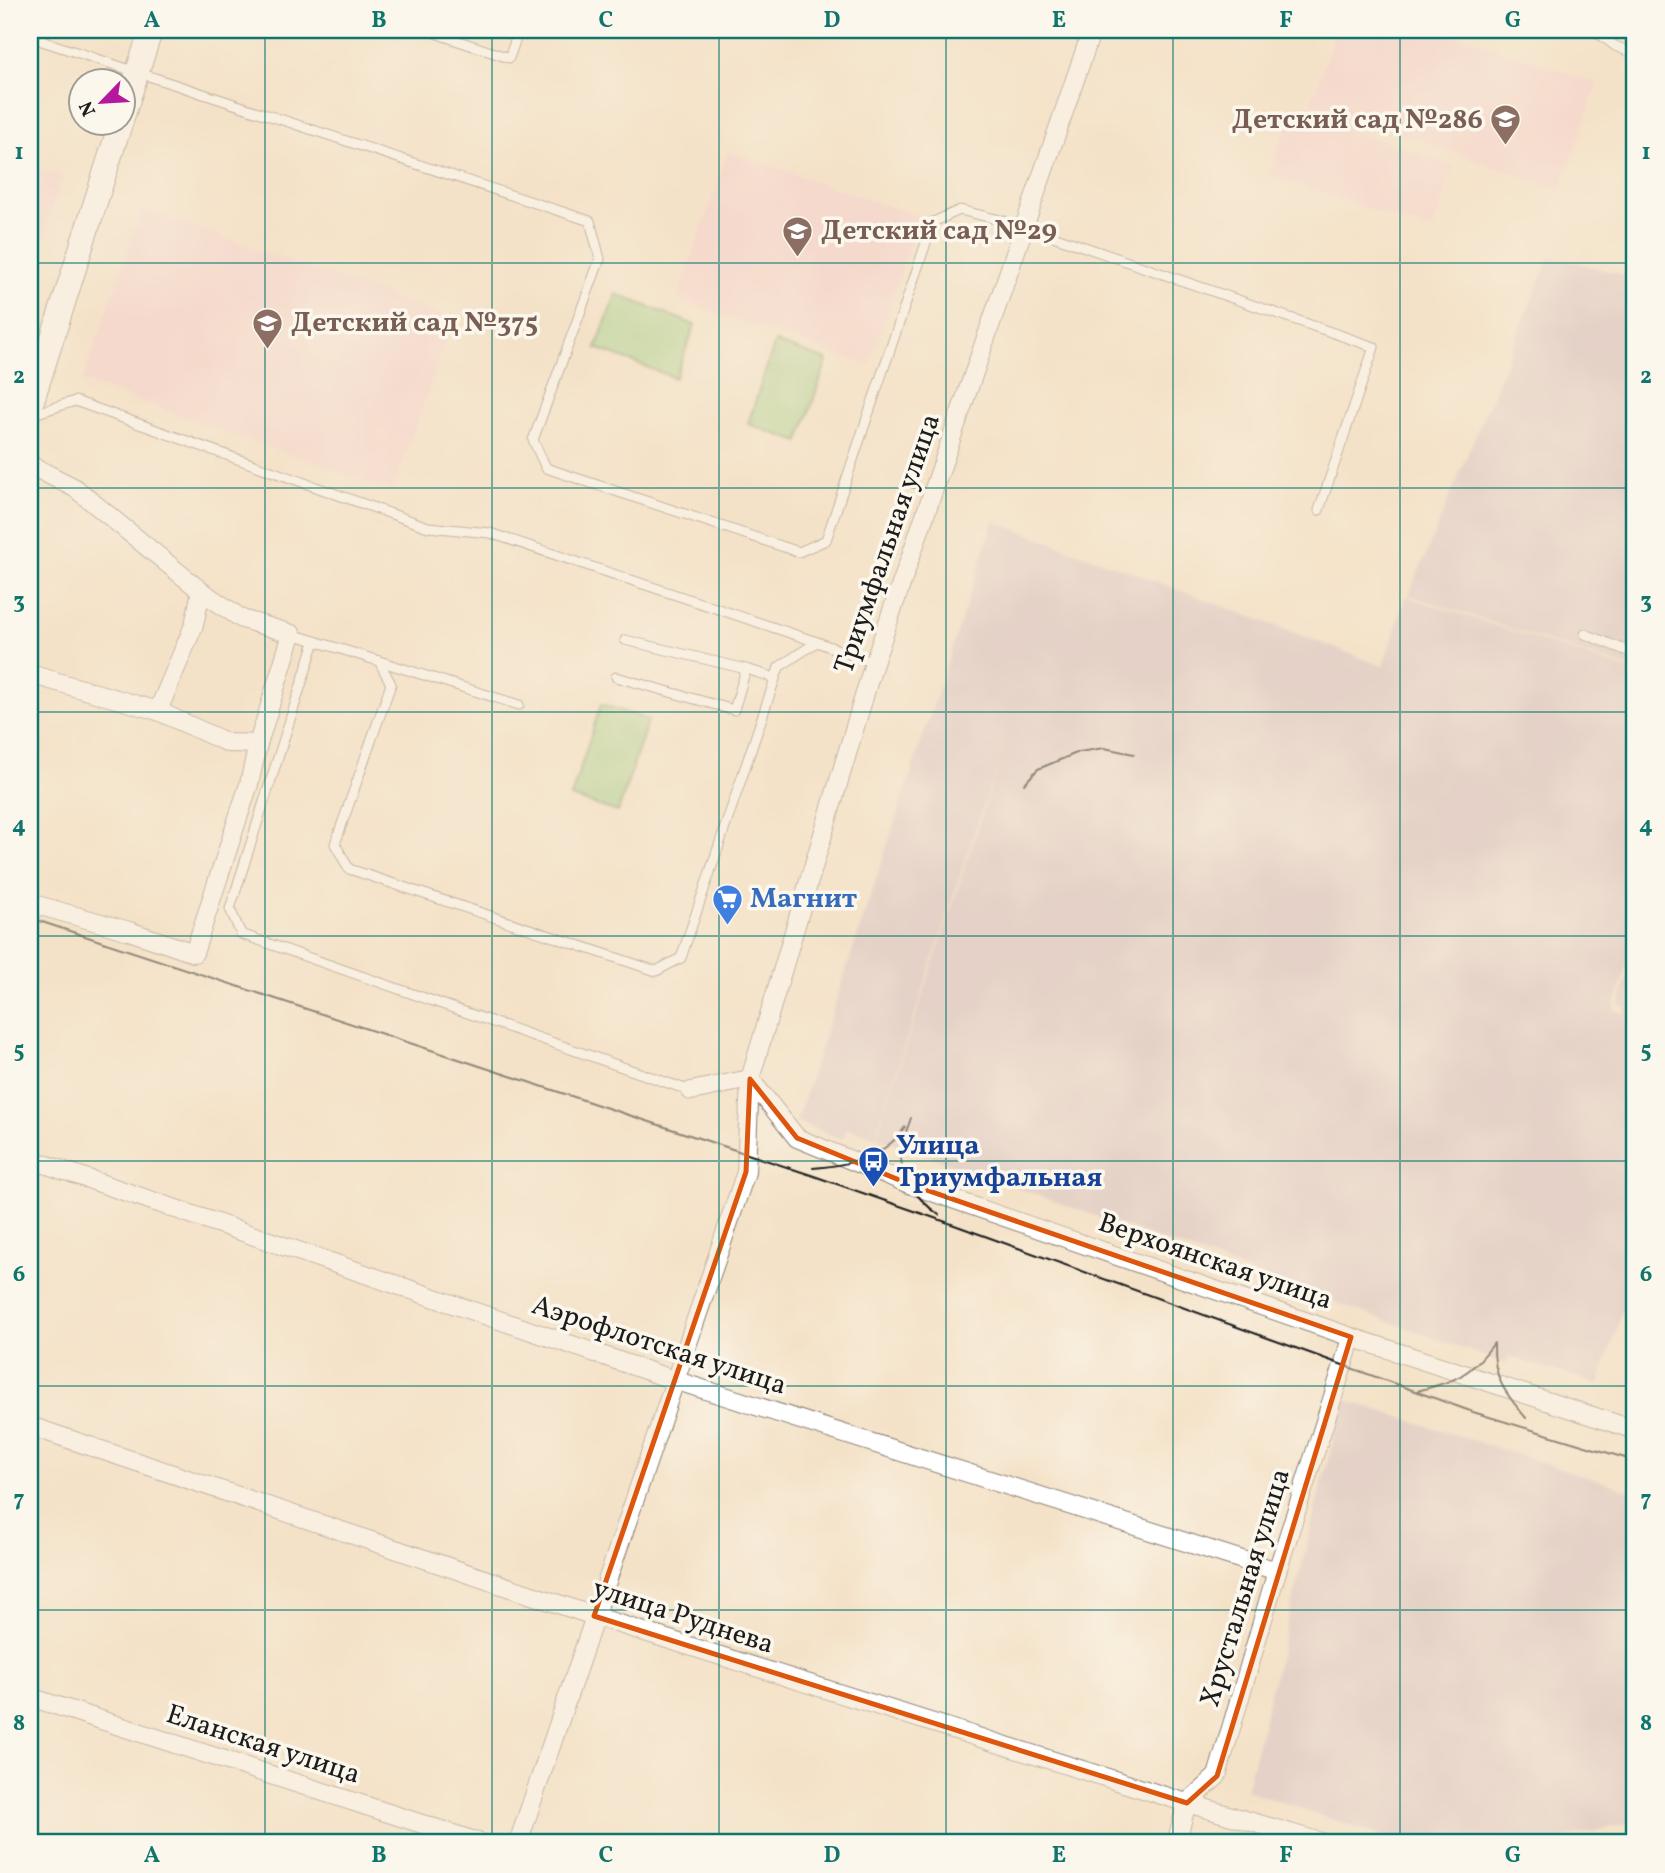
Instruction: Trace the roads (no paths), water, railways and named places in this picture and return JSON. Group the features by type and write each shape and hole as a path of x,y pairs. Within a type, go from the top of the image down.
{"street":[{"path":"136,77 151,30"},
{"name":"Триумфальная улица","path":"518,1843 746,1172 750,1079 874,663 1092,30"},
{"path":"30,408 117,136"},
{"path":"30,465 75,488 201,591 242,619 292,634 258,744 249,784 194,953 30,903"},
{"path":"158,711 194,625 201,591"},
{"path":"30,674 158,711 228,743 258,744"},
{"path":"691,1091 750,1079"},
{"name":"Верхоянская улица","path":"750,1079 797,1138 909,1184 1350,1337 1635,1430"},
{"name":"Аэрофлотская улица","path":"30,1159 674,1380 1276,1571"},
{"name":"Хрустальная улица","path":"1187,1803 1217,1776 1276,1571 1350,1337"},
{"name":"улица Руднева","path":"30,1426 594,1616 1187,1803 1324,1843"},
{"name":"Еланская улица","path":"30,1697 481,1843"},
{"path":"1176,1843 1187,1803"}],"lane":[{"path":"426,30 509,58 519,30"},
{"path":"1594,30 1615,46 1635,54"},
{"path":"30,37 590,222 600,260 533,440 546,468 799,552 826,540 933,222 960,210 1024,226 1374,347 1320,510"},
{"path":"30,415 75,401 428,527 491,533 874,663"},
{"path":"292,634 519,705"},
{"path":"1585,634 1635,654"},
{"path":"625,640 775,678"},
{"path":"315,641 230,909 241,934 691,1091"},
{"path":"379,660 391,684 335,844 349,869 656,971 681,958 779,667 817,642"},
{"path":"616,677 734,710 746,669"}],"tram line":[{"path":"1024,784 1038,769 1079,752 1104,748 1134,754"},
{"path":"30,918 811,1175 1473,1412 1635,1461"},
{"path":"911,1118 902,1145 902,1166 916,1193 939,1215"},
{"path":"813,1168 852,1162 876,1153 896,1138 905,1127"},
{"path":"1417,1391 1461,1376 1477,1363 1494,1343"},
{"path":"1494,1344 1498,1376 1512,1401 1526,1418"}],"place":[{"name":"Детский сад №286","path":"1506,147"},
{"name":"Детский сад №29","path":"798,258"},
{"name":"Детский сад №375","path":"268,350"},
{"name":"Магнит","path":"727,926"},
{"name":"Улица Триумфальная","path":"873,1189"}]}
